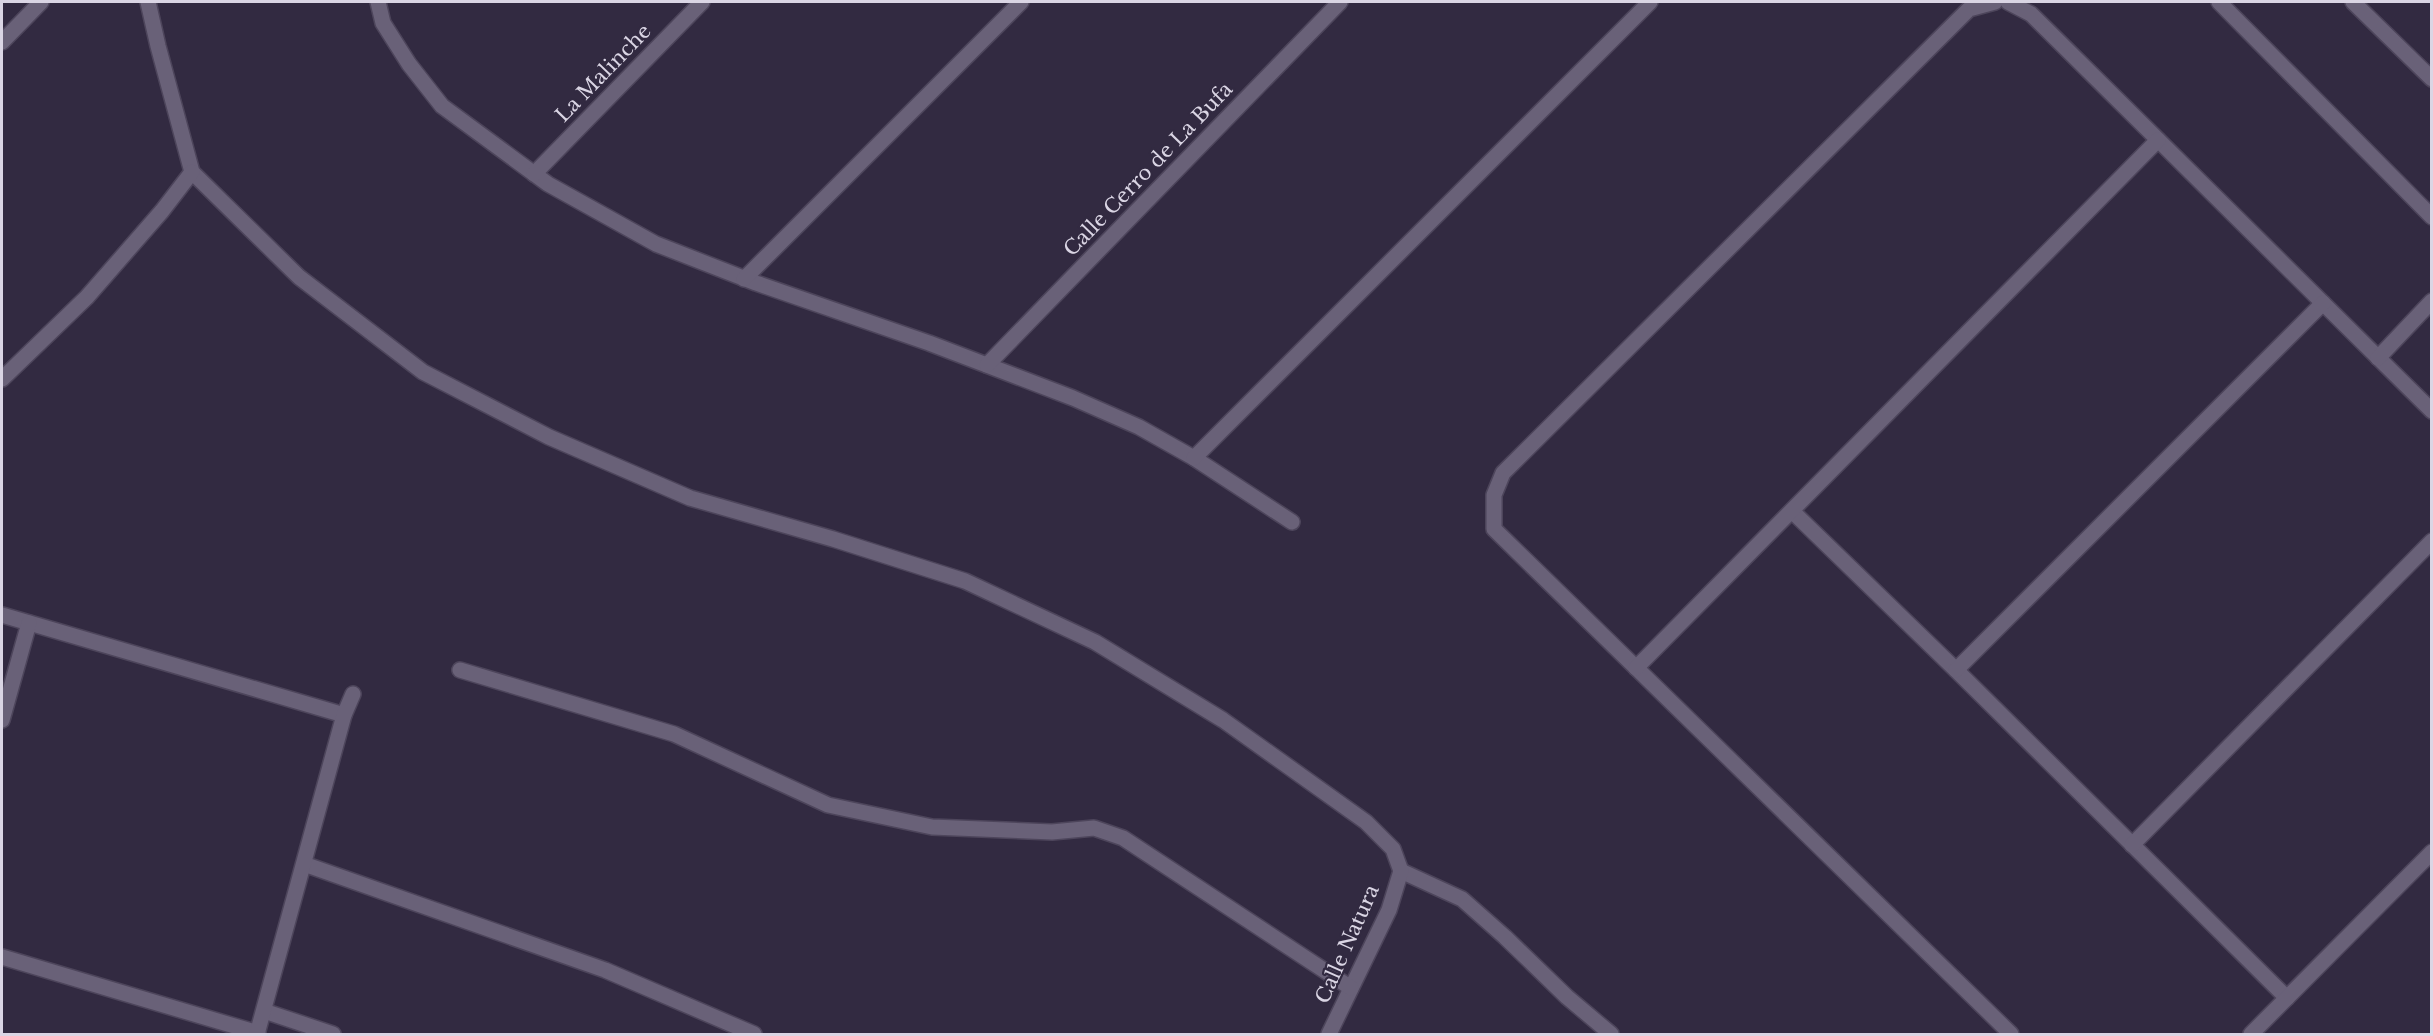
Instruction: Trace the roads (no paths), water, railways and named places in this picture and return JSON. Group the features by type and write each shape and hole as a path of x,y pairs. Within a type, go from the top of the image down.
{"street":[{"path":"2,42 41,2"},
{"path":"148,2 192,172 299,277 423,372 549,437 690,498 833,538 965,581 1095,642 1223,720 1366,822 1393,849 1401,871 1462,899 1611,1035"},
{"path":"378,2 383,23 409,64 442,106 548,184 656,244 744,279 987,365 1073,398 1139,427 1194,458 1292,522"},
{"name":"La Malinche","path":"534,174 702,2"},
{"path":"744,279 1021,2"},
{"name":"Calle Cerro de La Bufa","path":"987,365 1340,2"},
{"path":"1194,458 1650,2"},
{"path":"1995,2 1969,9 1503,473 1494,495 1494,529 2011,1035"},
{"path":"2008,2 2031,14 2378,358 2429,403"},
{"path":"2219,2 2432,217"},
{"path":"2353,2 2432,79"},
{"path":"1636,668 2158,140"},
{"path":"2,379 87,297 162,211 192,172"},
{"path":"2378,358 2432,302"},
{"path":"1956,670 2323,303"},
{"path":"1792,511 2287,998"},
{"path":"2132,845 2432,541"},
{"path":"2,615 344,715"},
{"path":"2,720 29,623"},
{"path":"460,670 674,734 828,805 932,827 1052,831 1094,828 1123,838 1351,988"},
{"path":"2,957 258,1034 344,715 352,694"},
{"path":"2251,1035 2432,852"},
{"path":"304,864 605,970 754,1035"},
{"name":"Calle Natura","path":"1329,1035 1389,910 1401,871"},
{"path":"264,1011 333,1035"}]}
